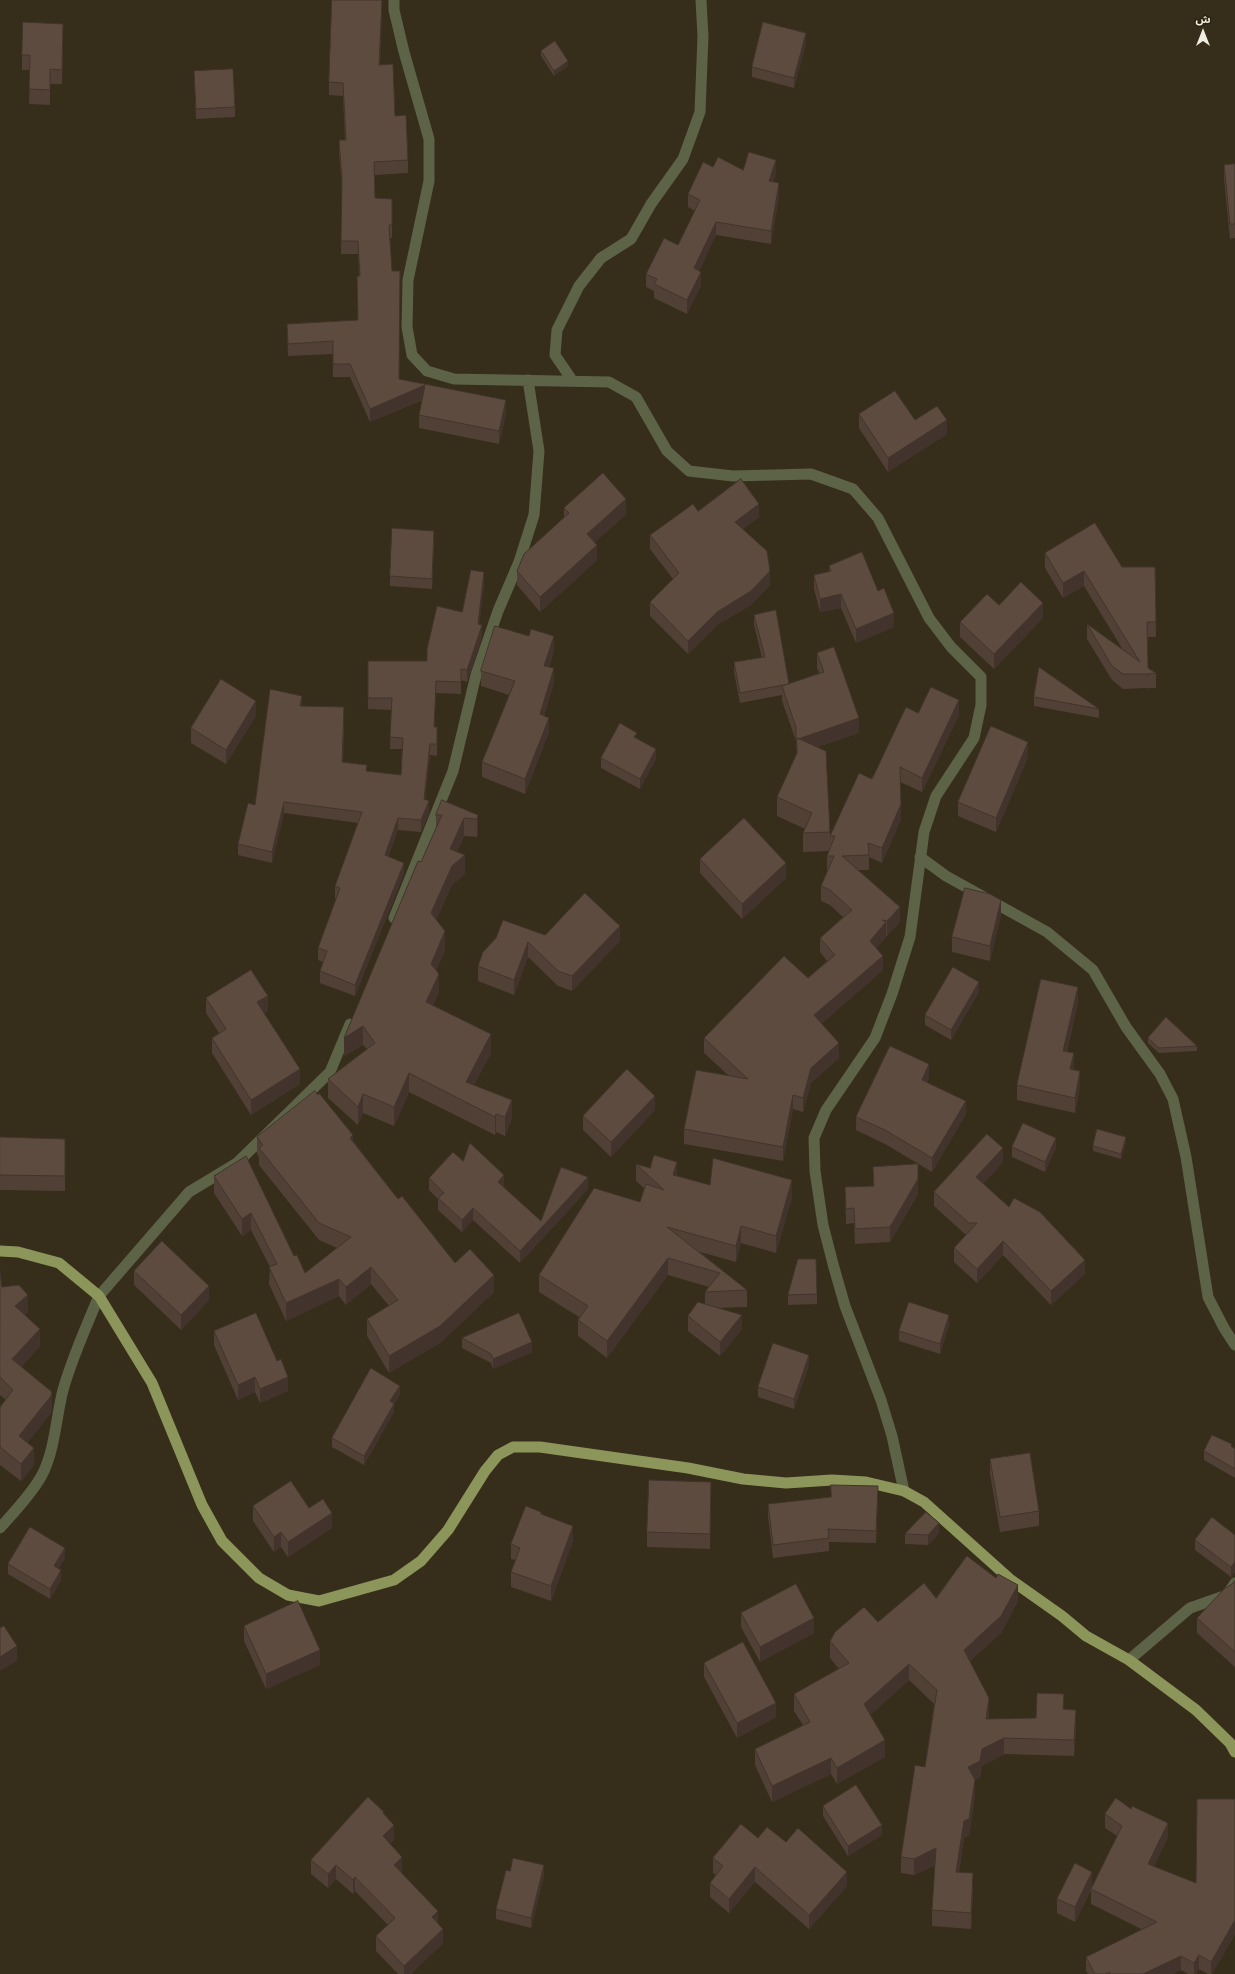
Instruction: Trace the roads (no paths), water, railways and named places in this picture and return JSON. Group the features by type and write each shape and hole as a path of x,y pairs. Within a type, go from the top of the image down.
{"main road":[{"path":"0,1252 18,1252 59,1263 99,1296 152,1383 202,1505 222,1541 259,1578 288,1595 319,1600 394,1580 421,1561 448,1530 485,1471 498,1455 513,1447 540,1447 688,1468 743,1479 786,1483 832,1480 866,1482 904,1491 924,1502 1011,1580 1062,1616 1086,1636 1129,1660 1196,1710 1230,1743 1235,1752"}],"street":[{"path":"394,0 394,10 404,52 429,138 429,181 408,280 407,327 412,355 428,371 454,379 572,380 609,382 636,397 667,451 689,471 733,476 811,474 853,489 878,518 929,618 951,647 981,677 981,705 974,738 936,796 924,832 910,937 892,994 875,1038 826,1110 814,1138 815,1171 823,1225 845,1306 864,1359 882,1400 892,1436 904,1491"},
{"path":"572,380 555,355 557,330 579,286 601,258 631,239 651,204 683,159 700,112 703,36 701,0"},
{"path":"391,925 453,771 476,675 498,611 519,562 534,515 539,451 528,380"},
{"path":"920,857 946,876 1047,932 1093,970 1126,1027 1160,1074 1173,1099 1186,1157 1208,1297 1235,1346"},
{"path":"0,1528 25,1500 42,1475 51,1448 65,1384 76,1352 99,1296 189,1192 237,1163 330,1072 355,1013"},
{"path":"1129,1660 1190,1608 1227,1595 1235,1583"}]}
